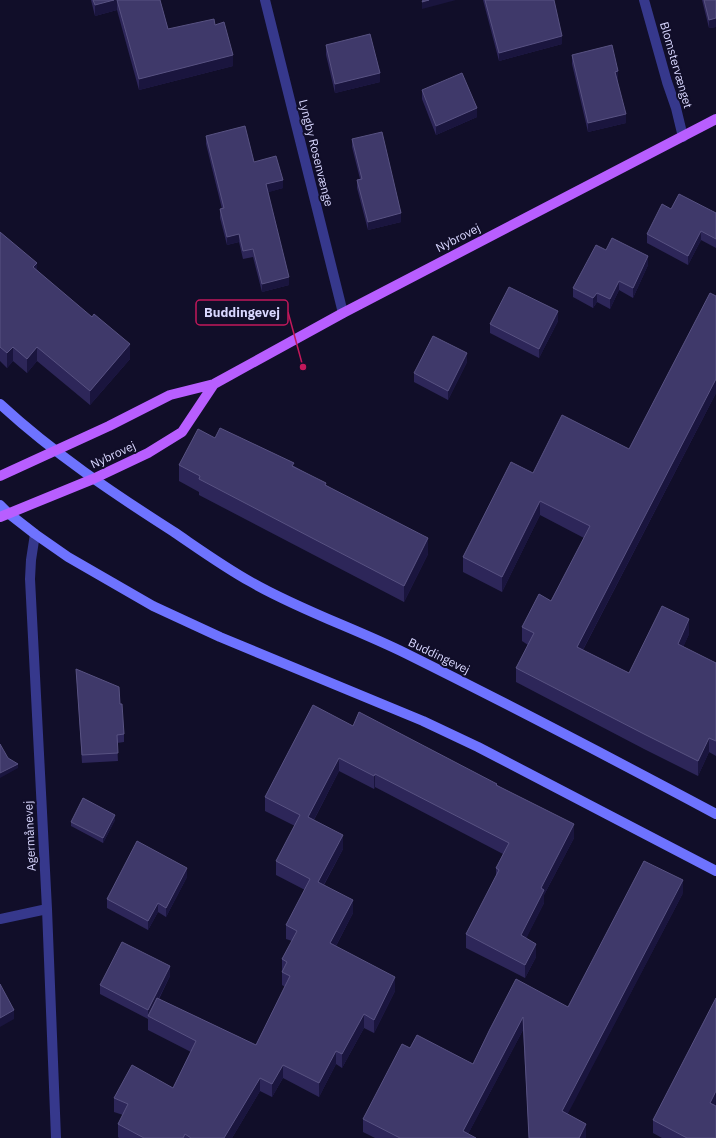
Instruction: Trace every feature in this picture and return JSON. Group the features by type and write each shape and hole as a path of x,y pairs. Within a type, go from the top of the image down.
{"main road":[{"name":"Nybrovej","path":"0,476 109,426 170,395 214,384 343,313 716,119"},
{"name":"Nybrovej","path":"4,515 93,479 148,453 182,432 214,384"}],"street":[{"name":"Lyngby Rosenvænge","path":"265,0 343,313"},
{"name":"Blomstervænget","path":"644,0 667,82 676,108 683,137"},
{"name":"Buddingevej","path":"0,404 56,451 93,479 249,582 301,608 389,645 492,696 716,814"},
{"path":"0,505 4,515 68,557 153,606 227,640 423,721 485,751 716,871"},
{"name":"Agermånevej","path":"35,534 30,579 47,909 56,1138"},
{"path":"0,919 47,909"}],"building":[{"path":"93,0 114,0 95,5"},
{"path":"117,0 160,0 168,29 214,19 215,25 224,22 233,55 139,79"},
{"path":"485,0 554,0 562,36 499,53"},
{"path":"704,0 716,0 716,18 709,20"},
{"path":"370,34 380,73 335,84 326,45"},
{"path":"612,45 618,71 615,72 626,114 588,123 572,55"},
{"path":"462,73 477,108 436,126 422,90"},
{"path":"245,126 254,162 276,156 283,180 266,184 289,277 262,284 253,249 243,251 239,234 227,237 220,209 224,208 206,136"},
{"path":"382,132 401,213 368,222 357,180 362,179 352,139"},
{"path":"679,194 716,213 716,239 701,231 688,256 647,234 662,204 671,209"},
{"path":"0,232 37,263 33,267 92,317 94,314 130,344 90,391 37,347 27,359 13,347 7,353 0,347"},
{"path":"612,238 648,256 633,288 619,281 610,299 597,293 593,298 573,288 596,245 606,250"},
{"path":"509,287 558,311 539,349 490,324"},
{"path":"710,293 716,296 716,379 577,647 629,673 662,606 689,619 678,644 716,663 716,741 709,738 698,761 516,668 534,633 522,627 539,594 551,601 590,526 540,501 502,577 463,557 511,462 533,473 562,415 629,449"},
{"path":"433,336 467,353 448,391 414,373"},
{"path":"220,428 294,463 292,466 326,483 325,485 428,538 404,586 199,479 200,476 179,465 198,429 215,438"},
{"path":"76,669 119,687 124,734 117,735 118,753 82,755"},
{"path":"313,705 353,726 359,712 497,784 496,785 574,824 541,888 544,890 521,935 536,944 525,965 466,934 499,870 496,868 509,843 375,774 374,776 339,758 308,817 343,835 318,882 353,900 330,943 395,977 374,1020 364,1014 342,1054 336,1051 319,1083 283,1065 272,1084 260,1078 224,1138 191,1138 185,1134 183,1138 144,1138 118,1124 128,1104 114,1098 132,1065 173,1088 196,1041 148,1016 157,998 256,1045 290,976 282,972 287,962 282,959 297,931 286,925 310,879 276,861 300,815 265,797"},
{"path":"0,744 8,758 18,764 0,773"},
{"path":"83,798 115,815 103,838 71,822"},
{"path":"137,841 187,868 166,908 158,903 148,921 107,899"},
{"path":"644,861 683,880 562,1111 586,1124 579,1138 529,1138 523,1017 463,1131 476,1138 400,1138 363,1119 402,1044 410,1048 417,1035 473,1064 516,979 568,1007"},
{"path":"122,942 170,966 148,1010 100,985"},
{"path":"0,984 14,1010 0,1018"},
{"path":"716,998 716,1091 710,1103 716,1106 716,1138 687,1138 653,1120"}],"place":[{"name":"Buddingevej","path":"303,367"}]}
